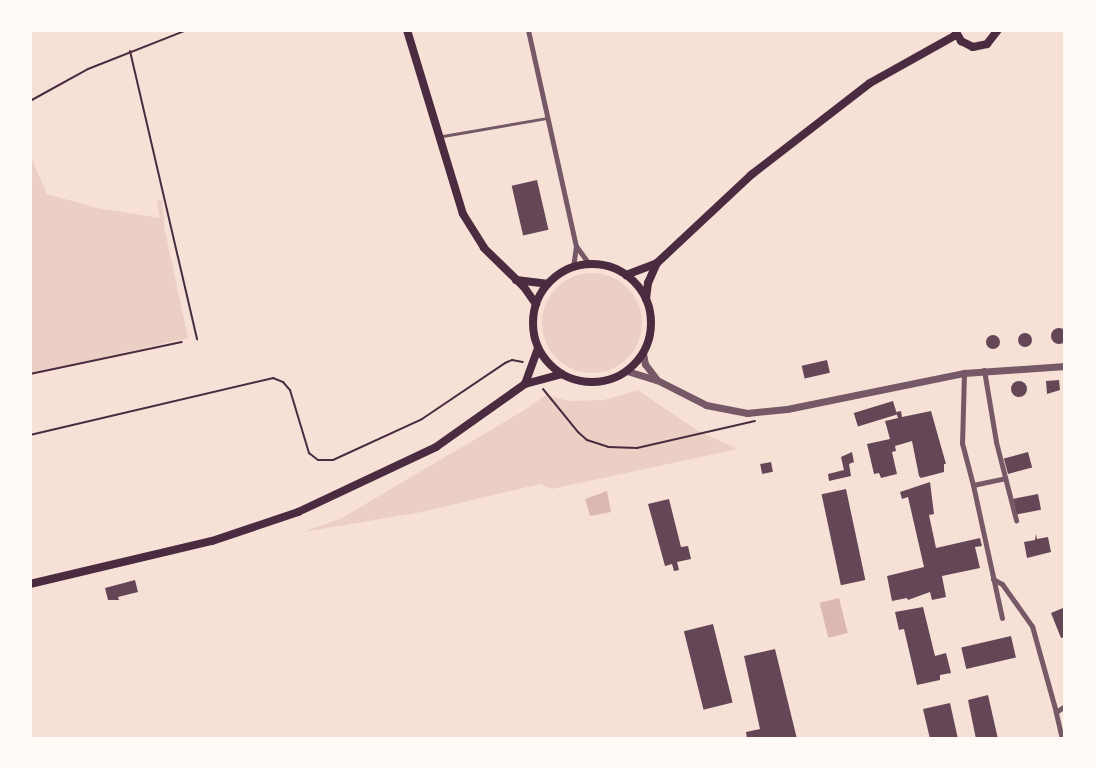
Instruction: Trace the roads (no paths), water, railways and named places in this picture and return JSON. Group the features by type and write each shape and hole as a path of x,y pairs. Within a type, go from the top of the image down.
{"main road":[{"path":"407,30 457,198 468,224 491,256 536,304"},
{"path":"626,275 657,263 751,175 870,83 955,32 966,45 981,47 993,40 998,30"},
{"path":"646,299 626,275 615,268 589,264 573,267 547,284 536,304 533,327 538,349 548,363 562,374 588,382 602,382 627,371 643,353 651,326 646,299 648,283 657,263"},
{"path":"516,280 547,284"},
{"path":"525,384 538,349"},
{"path":"30,584 212,541 298,512 436,447 525,384 562,374"}],"street":[{"path":"528,30 576,246 573,267"},
{"path":"576,246 589,264"},
{"path":"643,353 646,364 657,380"},
{"path":"627,371 657,380 706,405 728,412 759,413 964,373 1065,366"},
{"path":"984,370 1016,520"},
{"path":"964,373 962,443 1002,618"},
{"path":"973,485 1005,478"},
{"path":"993,579 1002,584 1032,626 1062,739"},
{"path":"1055,712 1065,706"}],"lane":[{"path":"439,136 548,118"}]}
